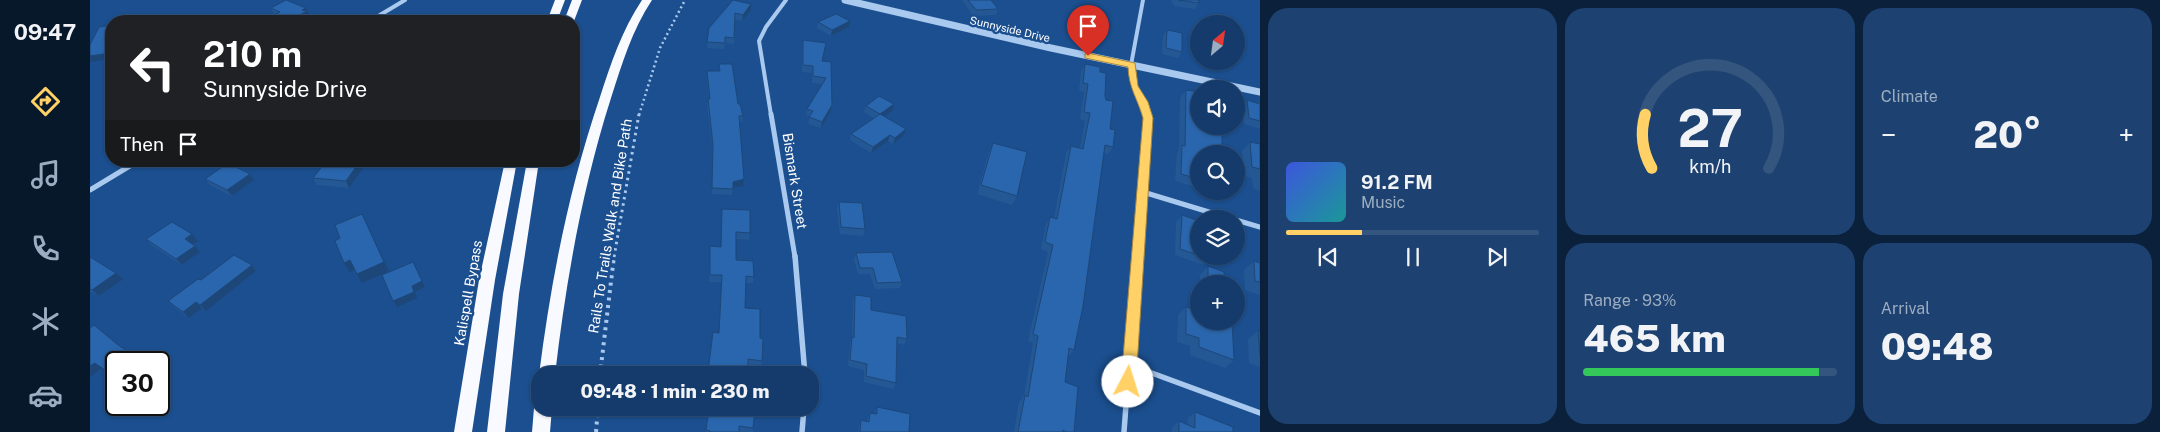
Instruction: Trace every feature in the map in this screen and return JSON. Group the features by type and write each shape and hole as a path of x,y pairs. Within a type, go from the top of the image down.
{"highway":[{"path":"554,15 560,0"},
{"path":"571,15 577,0"},
{"path":"548,366 565,252 582,171 622,50 638,14 647,0"},
{"name":"Kalispell Bypass","path":"463,432 487,280 509,167"},
{"path":"496,432 511,294 532,167"},
{"path":"541,432 542,416"}],"street":[{"path":"380,15 405,0"},
{"name":"Bismark Street","path":"786,0 766,27 759,41 797,271 804,366"},
{"name":"Sunnyside Drive","path":"844,0 1051,48 1260,92"},
{"path":"1124,432 1148,118 1143,102 1134,86 1132,65 1143,0"},
{"path":"90,190 128,167"},
{"path":"1142,192 1202,210"},
{"path":"1245,223 1260,227"},
{"path":"1130,365 1260,413"},
{"path":"802,432 803,416"}],"path":[{"name":"Rails To Trails Walk and Bike Path","path":"601,366 604,316 632,145 658,54 670,20 685,0"},
{"path":"596,432 597,416"}],"building":[{"path":"286,0 306,8 302,10 307,11 299,15 274,15 280,12 271,8"},
{"path":"733,0 751,4 743,15 735,13 734,38 725,37 725,43 707,42 709,28"},
{"path":"968,0 991,0 998,9 976,10"},
{"path":"1178,0 1198,0 1199,3"},
{"path":"836,14 850,21 832,30 818,22"},
{"path":"105,26 105,54 90,56 90,45 99,27"},
{"path":"1167,30 1182,33 1182,52 1166,48"},
{"path":"803,40 826,43 822,61 831,62 832,105 822,122 809,117 813,111 807,109 826,78 813,76 813,66 803,65"},
{"path":"719,64 732,64 738,104 740,104 743,116 739,116 744,179 733,182 733,189 712,188 713,145 707,71 720,71"},
{"path":"1085,64 1100,67 1100,72 1106,73 1106,100 1113,101 1110,129 1115,130 1113,147 1105,145 1083,306 1074,350 1069,348 1065,382 1078,387 1074,432 1063,430 1063,432 1018,432 1025,395 1028,397 1038,336 1033,334 1053,245 1045,242 1050,217 1057,219 1071,146 1083,149 1090,113 1084,112 1088,84 1083,83"},
{"path":"1186,90 1190,91 1190,135 1222,135 1222,145 1190,145 1190,176 1181,174 1182,145 1185,146"},
{"path":"879,96 894,104 880,114 866,106"},
{"path":"1247,100 1260,104 1260,121 1249,118"},
{"path":"880,114 906,129 895,138 890,135 873,147 851,134"},
{"path":"1250,142 1260,144 1260,169 1252,167"},
{"path":"993,143 1027,152 1017,196 981,185"},
{"path":"222,167 236,167 250,174 227,190 205,179"},
{"path":"322,167 356,167 346,181 313,178"},
{"path":"839,202 862,203 865,229 841,227"},
{"path":"722,209 750,210 750,233 736,232 736,260 753,261 754,277 746,276 745,308 760,309 760,338 763,339 762,361 748,359 748,366 709,366 713,332 719,333 722,275 710,275 710,246 721,247"},
{"path":"362,214 384,262 357,274 350,260 344,263 335,241 340,238 335,225"},
{"path":"1182,215 1190,218 1190,252 1180,249"},
{"path":"172,222 192,234 185,239 195,246 176,259 146,239"},
{"path":"892,252 902,282 877,283 873,268 860,268 856,253"},
{"path":"234,255 252,265 200,305 196,302 183,312 168,301 198,279 201,280"},
{"path":"90,257 116,273 92,290 90,289"},
{"path":"1254,261 1260,263 1260,282 1255,281"},
{"path":"413,262 422,281 412,286 414,292 393,301 382,275"},
{"path":"1208,266 1224,272 1224,275 1208,275"},
{"path":"855,295 871,297 871,310 906,316 907,339 897,337 896,383 866,376 867,364 850,360 852,337 854,338"},
{"path":"1186,307 1190,308 1190,330 1232,330 1234,360 1199,347 1199,338 1186,334"},
{"path":"94,325 127,351 105,351 105,370 95,363 90,366 90,328"},
{"path":"1258,331 1260,331 1260,355"},
{"path":"877,407 910,414 909,432 860,432 861,420 869,422 870,413 877,414"},
{"path":"1195,412 1233,427 1233,432 1179,432 1179,421 1195,428"},
{"path":"708,416 754,416 753,428 739,426 739,432 710,432 706,430"}],"route":[{"path":"1088,56 1132,65 1134,86 1143,102 1148,118 1128,382"}]}
